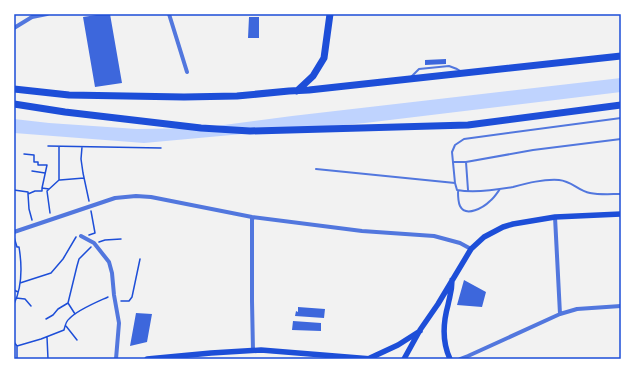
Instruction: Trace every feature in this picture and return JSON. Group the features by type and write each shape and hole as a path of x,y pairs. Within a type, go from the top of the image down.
{"highway":[{"path":"297,91 313,76 324,58 330,14"},
{"path":"14,89 69,95 184,97 238,96 621,56"},
{"path":"14,104 64,112 201,128 250,131 468,125 621,106"}],"main road":[{"path":"404,359 420,330 471,249 484,237 502,227 513,224 555,217 621,214"},
{"path":"450,359 445,345 444,329 452,291 452,280"},
{"path":"147,359 253,351 305,353 371,359 398,345 420,330"}],"street":[{"path":"14,28 32,17 47,14"},
{"path":"168,14 187,72"},
{"path":"14,232 115,198 136,196 151,197 252,217 362,231 434,236 460,243 471,249"},
{"path":"252,217 253,351"},
{"path":"555,217 560,314"},
{"path":"81,236 94,243 109,262 119,323 116,359"},
{"path":"460,359 560,314 577,309 621,306"}],"lane":[{"path":"500,189 490,201 481,208 470,212 463,210 460,207 458,190 455,183 452,152 455,145 464,139 621,118"},
{"path":"453,162 466,162 534,150 621,139"},
{"path":"466,162 468,190"},
{"path":"316,169 455,183"},
{"path":"458,190 480,191 500,189 530,182 559,180 568,182 589,193 621,194"}],"path":[{"path":"48,146 82,148 161,148"},
{"path":"59,147 59,180"},
{"path":"20,283 51,273 63,259 76,238 95,234 81,159 82,148"},
{"path":"24,154 34,155 34,162 47,165 42,191 35,191 28,194"},
{"path":"32,171 45,173"},
{"path":"51,219 47,191 59,180 84,178"},
{"path":"42,188 50,189"},
{"path":"14,190 28,192 28,194"},
{"path":"28,194 29,209 33,225"},
{"path":"14,235 17,247 19,247 21,258 20,283 14,304"},
{"path":"46,319 53,316 58,309 68,303 79,259 94,243 105,240 121,239"},
{"path":"116,301 129,301 132,297 140,259"},
{"path":"14,290 18,292"},
{"path":"17,346 64,330 68,319 75,314 94,303 114,295"},
{"path":"16,298 25,299 31,306"},
{"path":"68,303 75,314"},
{"path":"66,325 77,340"},
{"path":"47,336 48,359"},
{"path":"14,342 17,346 17,359"}],"water":[{"path":"621,78 621,92 365,123 144,143 14,133 14,119 137,129 201,128"}],"building":[{"path":"110,14 122,83 95,87 83,17"},
{"path":"249,17 259,17 259,38 248,38"},
{"path":"446,59 446,64 425,65 425,60"},
{"path":"464,280 486,292 482,307 457,305"},
{"path":"298,307 325,309 324,318 295,316 296,311 298,312"},
{"path":"136,313 152,314 147,342 130,346"},
{"path":"293,321 321,323 321,331 292,330"}]}
